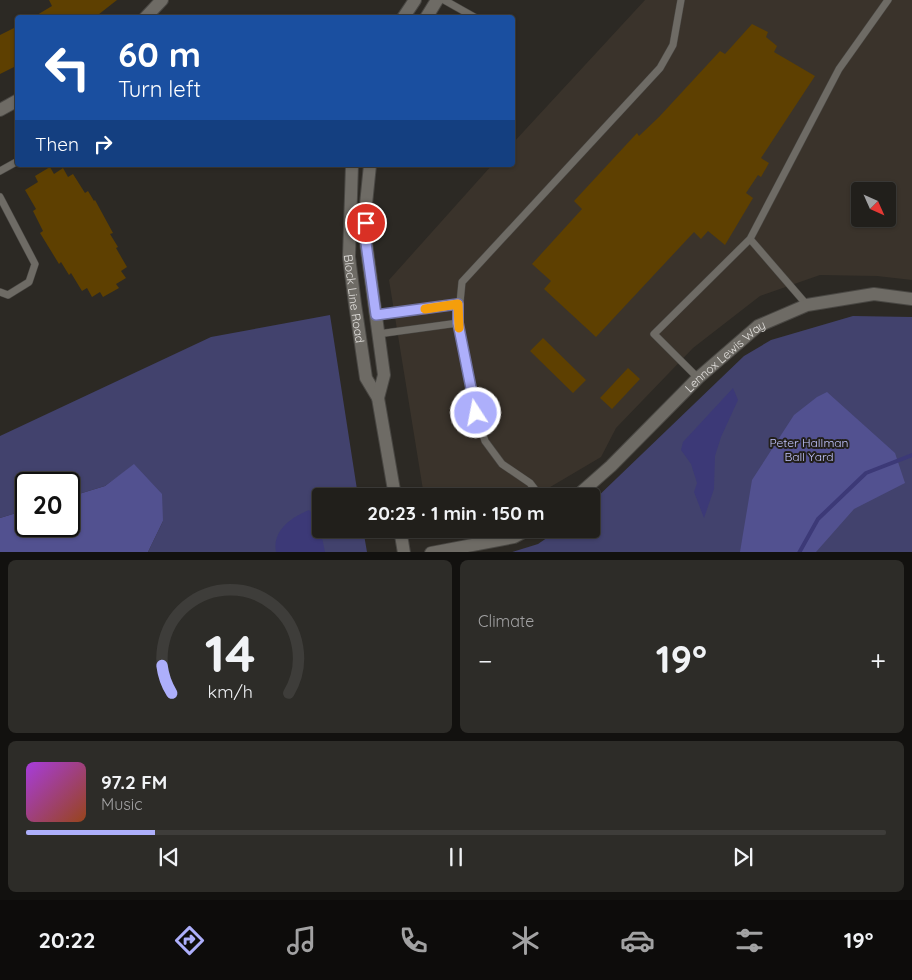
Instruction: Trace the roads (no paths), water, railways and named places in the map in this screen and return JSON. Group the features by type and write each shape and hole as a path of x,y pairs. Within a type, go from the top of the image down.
{"street":[{"path":"148,15 162,0"},
{"path":"405,15 415,0"},
{"path":"428,15 437,0"},
{"path":"0,110 15,102"},
{"name":"Block Line Road","path":"352,167 349,257 355,304 366,378 378,398 394,488"},
{"name":"Block Line Road","path":"370,167 366,204 366,243 384,375 378,398"},
{"name":"Lennox Lewis Way","path":"586,488 611,466 698,378 758,326 807,305 874,294 912,299"},
{"path":"402,538 404,552"},
{"path":"430,552 508,538"}],"lane":[{"path":"444,0 471,15"},
{"path":"534,488 530,483 502,464 485,442 476,413 458,323 458,304 462,282 660,68 673,45 681,0"},
{"path":"698,378 654,334 750,239 839,69 888,0"},
{"path":"0,171 15,163"},
{"path":"0,197 36,264 29,282 8,295 0,292"},
{"path":"750,239 807,305"},
{"path":"376,315 458,304"},
{"path":"378,334 458,323"}],"waterway":[{"path":"800,552 818,519 866,473 912,455"}],"park label":[{"name":"Peter Hallman Ball Yard","path":"809,449"}]}
